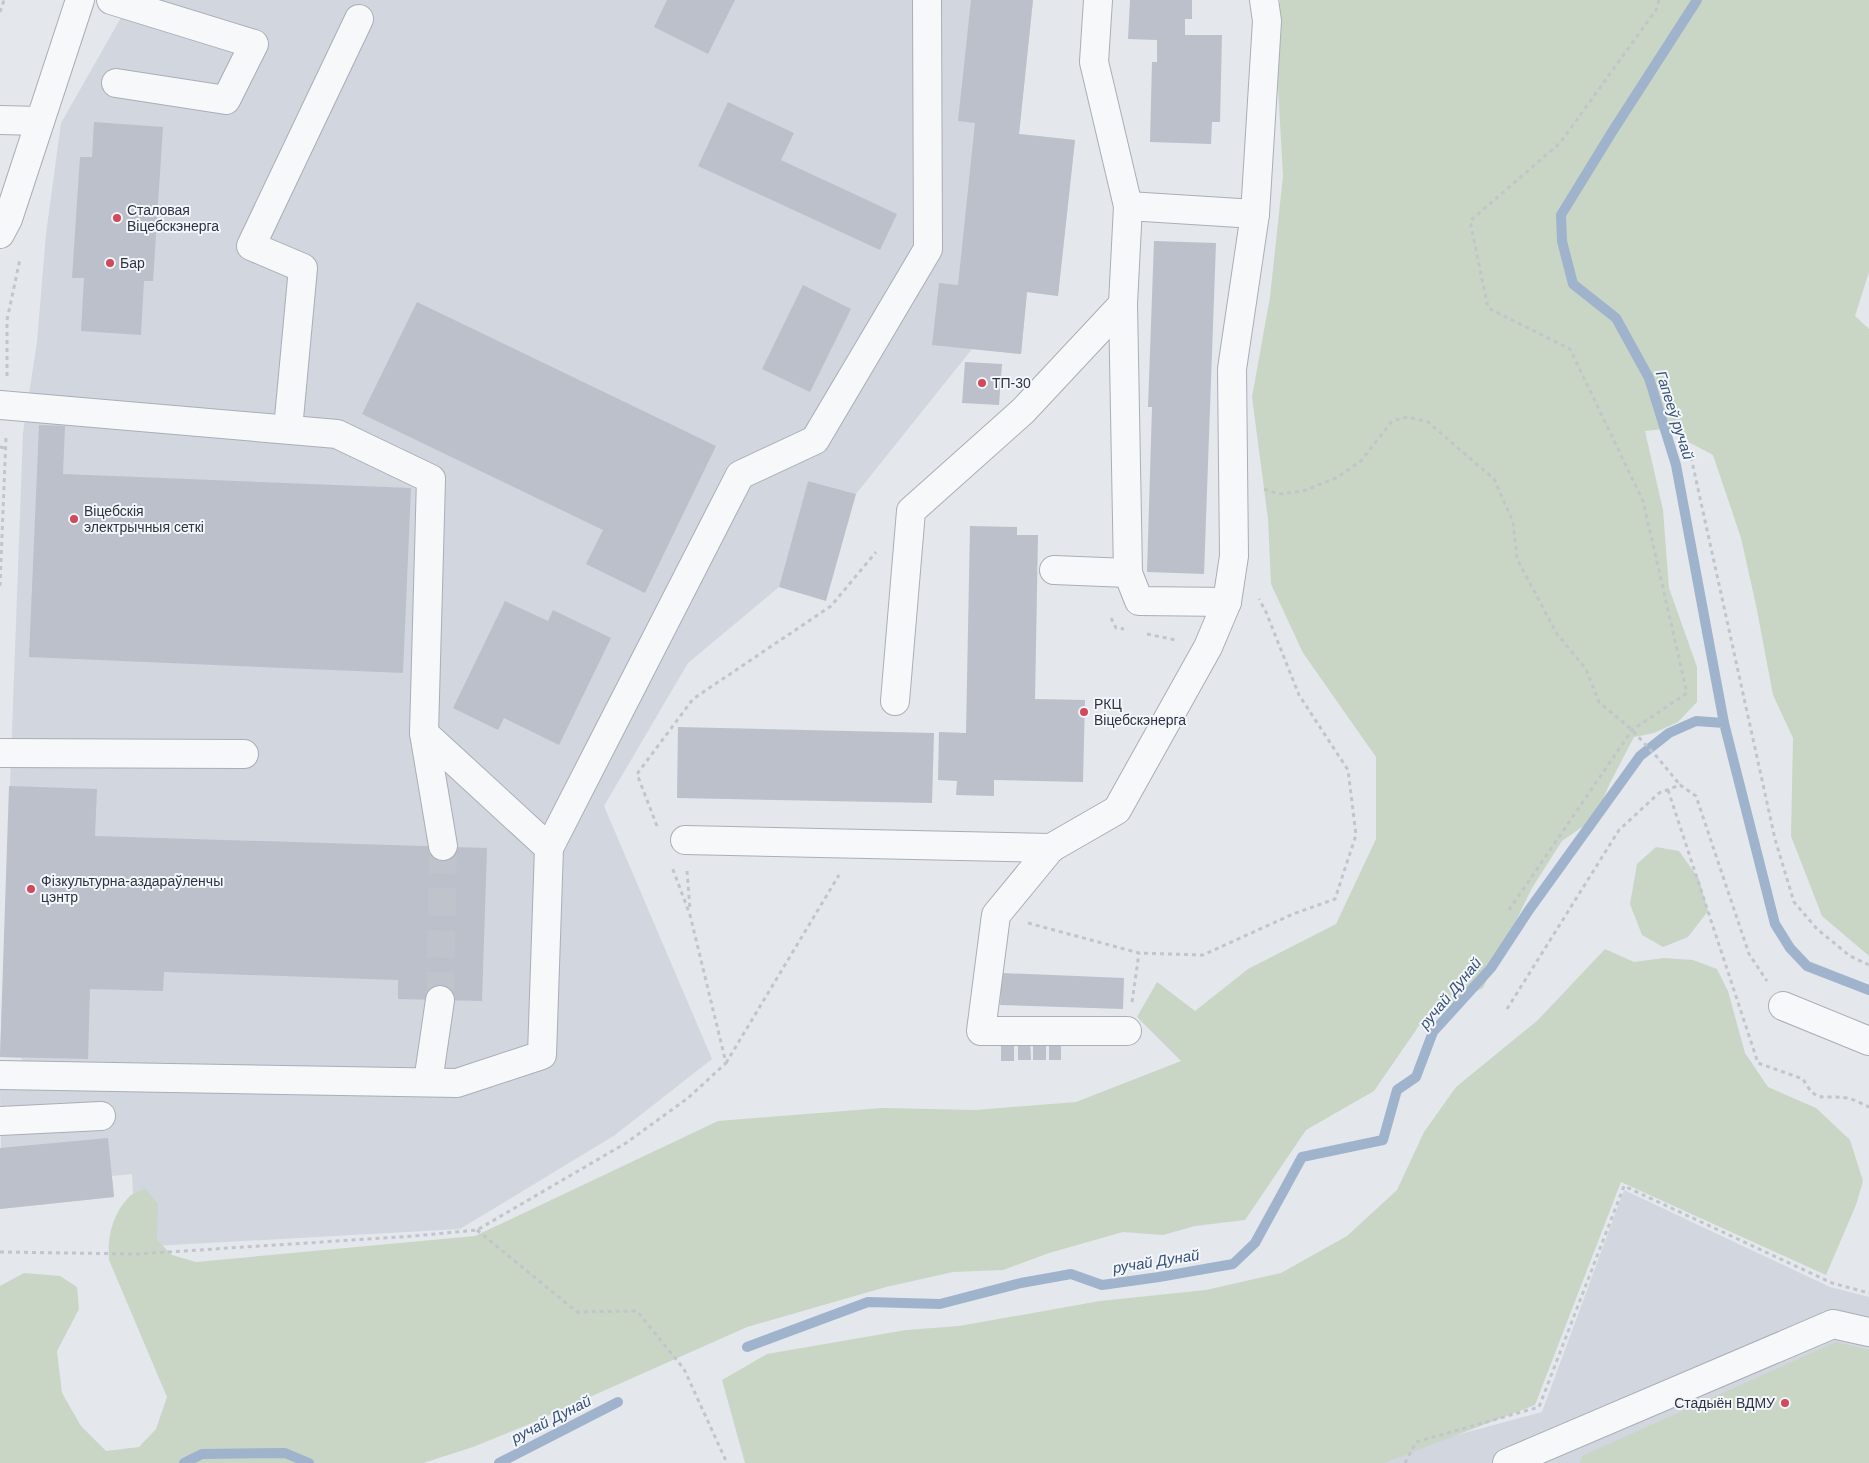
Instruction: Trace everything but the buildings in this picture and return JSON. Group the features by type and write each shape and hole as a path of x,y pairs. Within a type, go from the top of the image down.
{"street":[{"path":"0,234 8,219 80,0"},
{"path":"110,0 254,44 226,100 116,83"},
{"path":"0,1075 457,1083 542,1055 549,848 740,475 815,440 928,248 927,0"},
{"path":"1098,0 1094,62 1128,206 1123,304 1128,573 1139,601 1227,602"},
{"path":"1127,1031 981,1031 996,915 1051,848 1117,810 1208,647 1227,602 1234,556 1232,369 1255,214 1268,21 1264,0"},
{"path":"288,428 303,268 251,246 359,18"},
{"path":"0,120 40,121"},
{"path":"1128,206 1255,214"},
{"path":"895,701 911,511 1023,411 1123,304"},
{"path":"4,405 288,428 337,434 431,479 424,733 443,846"},
{"path":"1054,570 1128,573"},
{"path":"424,733 549,848"},
{"path":"0,753 244,754"},
{"path":"685,840 1051,848"},
{"path":"428,1082 440,1000"},
{"path":"1783,1006 1869,1041"},
{"path":"0,1121 101,1116"},
{"path":"1507,1463 1549,1455 1833,1324 1869,1332"}],"path":[{"path":"0,12 4,0"},
{"path":"1509,910 1632,730 1686,694 1643,501 1570,348 1488,308 1470,221 1560,143 1656,10 1659,0"},
{"path":"0,586 6,448 4,405 7,320 21,254"},
{"path":"1234,477 1279,494 1303,491 1336,478 1361,461 1392,421 1407,417 1428,422 1494,479 1513,522 1517,559 1557,634 1586,669 1598,702 1632,730 1680,785 1696,796 1749,954 1783,1006"},
{"path":"0,447 6,448"},
{"path":"1691,457 1775,839 1794,902 1817,929 1850,956 1869,965"},
{"path":"996,915 1139,954 1203,955 1293,914 1335,899 1356,835 1348,770 1300,695 1266,612 1234,556"},
{"path":"1507,1009 1619,830 1659,793 1680,785"},
{"path":"1668,790 1758,1063 1803,1079 1810,1092 1824,1098 1848,1098 1869,1107"},
{"path":"685,840 690,915"},
{"path":"726,1063 858,844"},
{"path":"1127,1031 1139,954"},
{"path":"1405,1463 1416,1442 1539,1407 1624,1186 1832,1283 1869,1293"},
{"path":"477,1230 576,1312 637,1310 684,1369 727,1463"}],"shaded area":[{"path":"131,0 1033,0 1019,134 1075,140 1058,296 1027,292 1021,354 972,349 856,494 808,481 779,587 688,663 604,806 712,1059 615,1135 460,1229 136,1247 132,1174 112,1176 114,1197 0,1209 0,1086 18,1076 22,1058 0,1057 23,433 37,342 46,234 61,123"},
{"path":"1624,1190 1830,1287 1869,1297 1869,1463 1354,1463 1542,1412"}],"green space":[{"path":"1280,0 1869,0 1869,272 1855,316 1869,329 1869,956 1822,916 1791,836 1793,738 1773,695 1741,538 1713,455 1664,429 1645,431 1663,510 1669,588 1697,667 1697,702 1678,722 1654,733 1634,737 1610,783 1595,818 1562,841 1532,888 1483,988 1425,1017 1374,1091 1306,1130 1245,1220 1195,1226 1163,1235 1123,1232 1049,1253 1003,1270 953,1272 886,1287 747,1327 527,1425 473,1447 423,1463 0,1463 0,1286 24,1273 60,1276 77,1287 79,1309 57,1351 62,1393 81,1426 106,1451 139,1447 156,1429 167,1397 109,1260 109,1243 114,1219 130,1196 145,1188 158,1204 157,1240 172,1255 196,1262 475,1236 718,1121 882,1108 975,1110 1076,1102 1181,1061 1137,1017 1157,982 1195,1011 1248,969 1336,924 1376,839 1376,757 1303,653 1271,584 1268,519 1252,397 1270,297 1283,176 1278,87"},
{"path":"1656,847 1679,851 1699,879 1708,911 1688,937 1663,947 1642,935 1630,904 1637,864"},
{"path":"1605,949 1634,962 1664,958 1693,960 1717,969 1728,991 1745,1053 1768,1087 1816,1108 1850,1140 1863,1181 1856,1205 1826,1275 1621,1182 1535,1405 1384,1463 745,1463 722,1380 767,1354 906,1330 959,1326 1100,1301 1206,1290 1281,1273 1347,1236 1397,1190 1424,1132 1456,1087 1538,1020"},
{"name":"Стадыён ВДМУ","path":"1836,1342 1869,1350 1869,1463 1580,1463 1582,1456"}],"waterway":[{"name":"Гапееў ручай","path":"1697,0 1561,215 1562,241 1573,284 1616,318 1649,378 1676,465 1724,723"},
{"name":"ручай Дунай","path":"747,1347 868,1302 940,1304 1021,1283 1071,1274 1102,1285 1233,1264 1255,1243 1302,1157 1383,1140 1397,1090 1416,1077 1433,1032 1491,968 1529,910 1640,756 1669,733 1696,721 1724,723 1775,924 1790,948 1807,966 1869,990"},
{"name":"ручай Дунай","path":"499,1463 618,1402"},
{"name":"ручай Дунай","path":"184,1463 202,1454 285,1453 309,1463"}],"tunnel":[{"path":"440,1000 443,846"}],"place":[{"name":"Сталовая Віцебскэнерга","path":"117,218"},
{"name":"Бар","path":"110,263"},
{"name":"ТП-30","path":"982,383"},
{"name":"Віцебскія электрычныя сеткі","path":"74,519"},
{"name":"РКЦ Віцебскэнерга","path":"1084,712"},
{"name":"Фізкультурна-аздараўленчы цэнтр","path":"31,889"},
{"name":"Стадыён ВДМУ","path":"1785,1403"}]}
